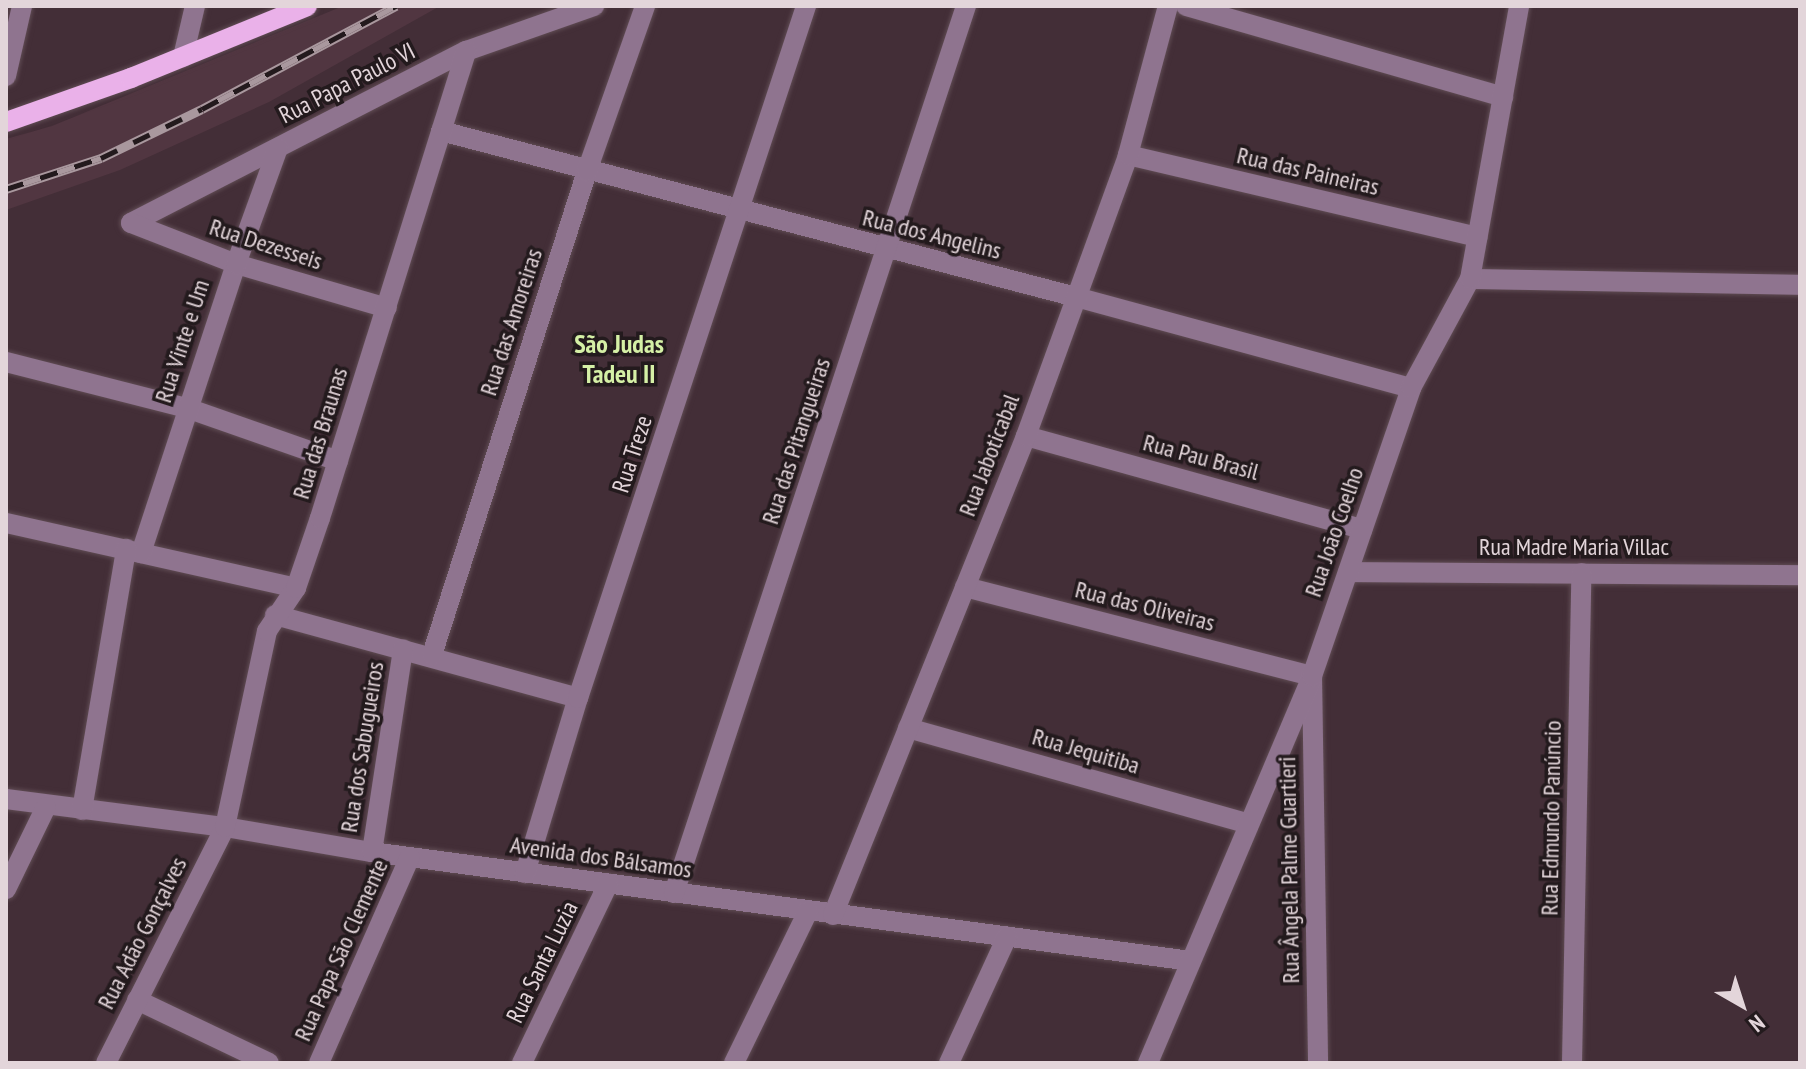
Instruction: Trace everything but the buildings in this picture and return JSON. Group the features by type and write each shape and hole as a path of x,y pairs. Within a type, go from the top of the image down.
{"main road":[{"path":"6,122 183,57 307,6"}],"street":[{"path":"6,76 22,6"},
{"path":"183,57 195,6"},
{"name":"Rua Papa Paulo VI","path":"131,223 466,51 594,6"},
{"name":"Rua das Amoreiras","path":"432,655 587,171 645,6"},
{"name":"Rua Treze","path":"525,873 578,698 806,6"},
{"name":"Rua das Pitangueiras","path":"674,893 966,6"},
{"name":"Rua Jaboticabal","path":"833,915 1026,436 1128,155 1168,6"},
{"path":"1186,6 1503,97"},
{"name":"Rua João Coelho","path":"1148,1063 1312,676 1411,388 1470,279 1519,6"},
{"name":"Rua das Braunas","path":"225,827 267,631 296,588 466,51"},
{"name":"Rua dos Angelins","path":"441,131 1411,388"},
{"name":"Rua Vinte e Um","path":"82,810 134,551 278,148"},
{"name":"Rua das Paineiras","path":"1128,155 1477,237"},
{"name":"Rua Dezesseis","path":"131,223 236,264 387,308"},
{"path":"1470,279 1800,285"},
{"path":"6,362 187,408 338,461"},
{"name":"Rua Pau Brasil","path":"1026,436 1362,529"},
{"path":"6,523 296,588"},
{"name":"Rua Madre Maria Villac","path":"1348,572 1800,575"},
{"name":"Rua Edmundo Panúncio","path":"1572,1063 1581,573"},
{"name":"Rua das Oliveiras","path":"965,587 1312,676"},
{"path":"275,615 432,655 578,698"},
{"name":"Rua dos Sabugueiros","path":"372,852 403,649"},
{"name":"Rua Ângela Palme Guartieri","path":"1312,676 1318,1063"},
{"name":"Rua Jequitiba","path":"908,728 1249,824"},
{"name":"Avenida dos Bálsamos","path":"6,799 46,807 225,827 372,852 525,873 1191,961"},
{"path":"6,889 46,807"},
{"name":"Rua Adão Gonçalves","path":"106,1063 225,827"},
{"name":"Rua Papa São Clemente","path":"319,1063 410,857"},
{"name":"Rua Santa Luzia","path":"522,1063 608,884"},
{"path":"734,1063 808,911"},
{"path":"949,1063 1007,937"},
{"path":"137,1000 269,1063"}],"shaded area":[{"path":"343,6 440,6 269,102 120,170 6,210 6,139 52,126"}],"railway":[{"path":"6,189 101,158 202,109 396,6"}],"district":[{"name":"São Judas Tadeu II","path":"619,359"}]}
